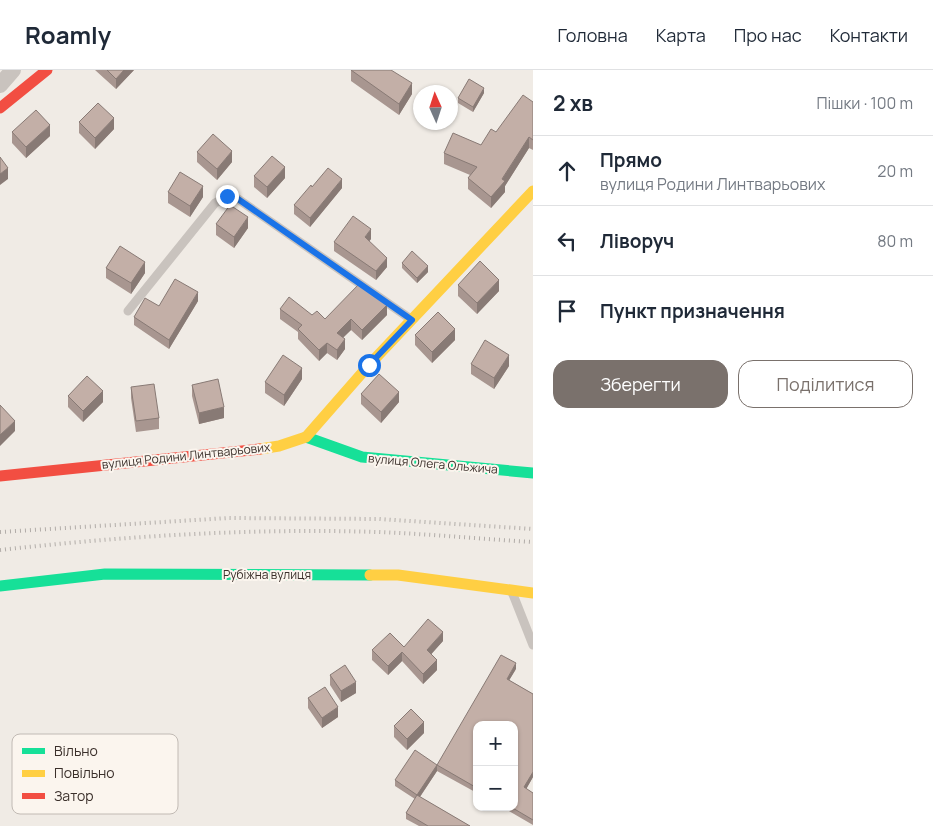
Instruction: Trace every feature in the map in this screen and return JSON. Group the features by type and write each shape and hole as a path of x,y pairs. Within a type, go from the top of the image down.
{"street":[{"path":"0,85 13,70"},
{"path":"0,108 47,70"},
{"name":"вулиця Родини Линтварьових","path":"0,476 253,450 279,446 306,437 533,191"},
{"name":"вулиця Олега Ольжича","path":"306,437 362,457 533,473"},
{"name":"Рубіжна вулиця","path":"0,586 105,574 388,575 533,593"}],"lane":[{"path":"128,311 215,203 227,196 238,199 412,320"},
{"path":"512,590 533,645"}],"building":[{"path":"107,70 124,70 116,79"},
{"path":"351,70 391,70 412,83 399,104"},
{"path":"469,79 484,88 473,107 458,98"},
{"path":"523,95 533,102 533,140 529,137 502,179 505,181 491,197 468,178 477,167 444,153 453,133 481,145 491,129 496,132"},
{"path":"98,103 114,118 95,138 79,122"},
{"path":"36,110 50,125 26,147 12,132"},
{"path":"213,134 232,151 217,169 197,152"},
{"path":"272,156 285,167 267,187 254,176"},
{"path":"0,157 8,168 0,174"},
{"path":"328,168 342,179 310,218 294,205"},
{"path":"180,172 203,186 190,206 168,192"},
{"path":"230,205 248,217 234,237 216,224"},
{"path":"353,216 371,229 365,237 387,258 376,271 334,242"},
{"path":"120,246 145,262 131,283 106,268"},
{"path":"412,251 428,266 417,278 402,263"},
{"path":"480,261 499,280 477,303 458,285"},
{"path":"175,279 198,292 169,340 134,317 145,298 159,306"},
{"path":"361,282 387,305 362,330 351,319 337,333 345,339 337,350 327,343 319,350 298,329 302,325 280,309 289,297 312,315 317,311 325,319"},
{"path":"438,312 455,329 432,352 415,335"},
{"path":"485,340 509,355 494,378 471,364"},
{"path":"283,355 302,368 284,395 265,382"},
{"path":"379,374 399,392 381,412 361,394"},
{"path":"87,376 103,391 83,411 68,396"},
{"path":"218,379 224,407 199,413 192,385"},
{"path":"154,384 159,418 136,421 131,387"},
{"path":"0,405 15,421 0,435"},
{"path":"428,619 443,632 427,650 437,660 423,674 402,652 388,666 372,650 390,633 404,647"},
{"path":"501,655 516,663 507,679 533,694 533,772 524,787 533,793 533,820 518,811 518,721 473,721 473,786 437,765"},
{"path":"345,665 356,682 341,691 330,675"},
{"path":"325,687 338,707 322,718 308,698"},
{"path":"411,709 424,722 407,739 394,726"},
{"path":"415,750 437,765 417,795 395,780"},
{"path":"417,795 470,826 428,826 406,813"}],"railway":[{"path":"0,532 228,518 379,519 533,529"},
{"path":"0,550 141,537 283,531 378,532 533,542"}],"traffic: fast":[{"path":"306,437 362,457 533,473"},
{"path":"0,586 105,574 370,575"}],"traffic: slow":[{"path":"260,449 279,446 306,437 369,365 533,191"},
{"path":"370,575 398,575 533,593"}],"traffic: jam":[{"path":"0,108 47,70"},
{"path":"0,476 260,449"}],"route":[{"path":"227,196 238,199 412,320 369,365"}]}
